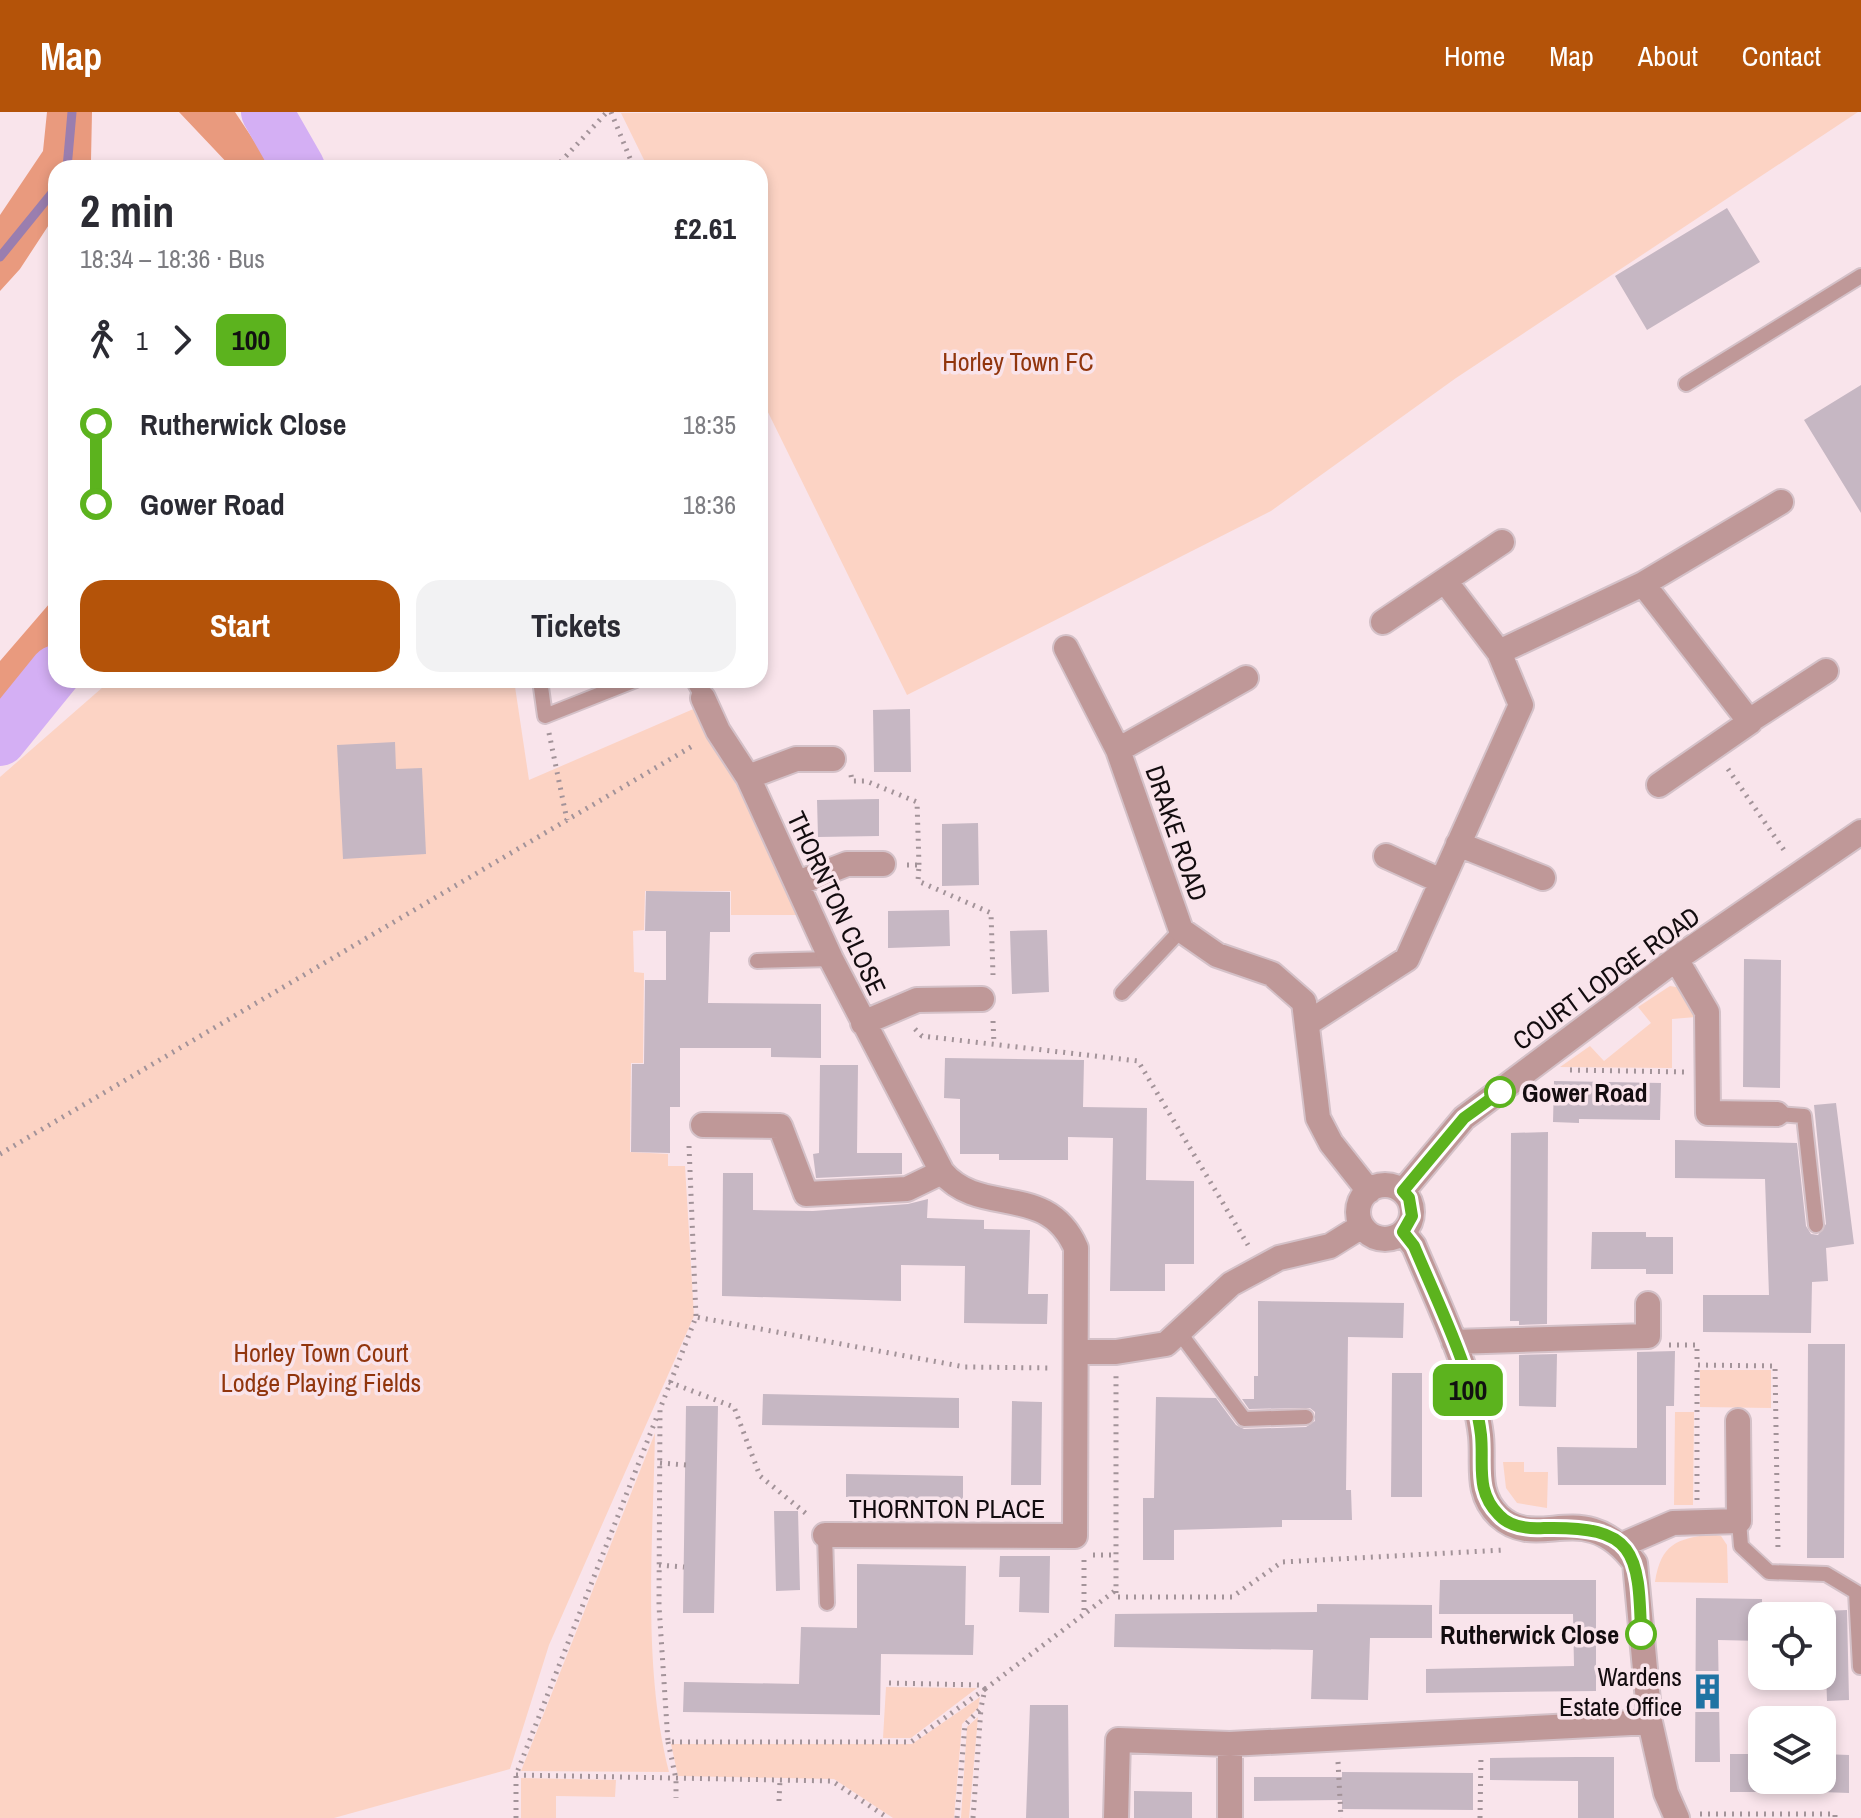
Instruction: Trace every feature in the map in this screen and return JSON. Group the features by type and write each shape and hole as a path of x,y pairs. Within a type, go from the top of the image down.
{"street":[{"path":"1499,652 1643,584 1781,502"},
{"path":"1383,622 1502,542"},
{"path":"1369,1191 1331,1143 1318,1118 1308,1023 1407,959 1521,705 1499,652 1445,581"},
{"path":"1643,584 1749,721"},
{"name":"DRAKE ROAD","path":"1066,648 1118,750 1181,930 1217,955 1272,974 1304,1002 1308,1023"},
{"path":"1659,785 1826,671"},
{"path":"1118,750 1246,678"},
{"name":"THORNTON CLOSE","path":"698,689 718,731 748,777 863,1023 917,1000 989,999"},
{"path":"748,777 796,759 833,759"},
{"name":"COURT LODGE ROAD","path":"1403,1191 1464,1118 1676,959 1861,832"},
{"path":"1458,844 1543,878"},
{"path":"1386,856 1441,881"},
{"path":"798,883 847,864 883,864"},
{"path":"1676,959 1707,1012 1708,1113 1777,1114"},
{"name":"THORNTON PLACE","path":"825,1535 1075,1536 1076,1248 1059,1220 1042,1209 985,1197 953,1185 942,1172 863,1023"},
{"path":"703,1125 780,1126 806,1194 907,1189 942,1172"},
{"path":"1386,1185 1403,1191 1409,1198 1412,1216 1403,1232 1381,1239 1362,1226 1359,1207 1369,1191 1386,1185"},
{"path":"1078,1360 1166,1344 1231,1284 1279,1258 1330,1246 1362,1226"},
{"path":"1403,1232 1414,1246 1454,1342 1481,1435 1480,1477 1487,1502 1501,1518 1526,1529 1586,1527 1606,1533 1622,1545 1635,1563 1640,1585 1642,1662 1650,1722 1666,1793 1676,1816"},
{"path":"1454,1342 1648,1336 1648,1304"},
{"path":"1622,1545 1673,1523 1739,1521 1738,1421"},
{"path":"1116,1818 1118,1740 1230,1744 1650,1722"},
{"path":"1230,1744 1230,1818"}],"lane":[{"path":"1686,384 1861,276"},
{"path":"541,688 545,716 616,688"},
{"path":"1122,993 1181,930"},
{"path":"757,961 831,959"},
{"path":"1777,1114 1804,1116 1816,1225"},
{"path":"1179,1332 1244,1419 1306,1417"},
{"path":"1739,1521 1741,1546 1769,1572 1826,1574 1856,1592 1860,1667"},
{"path":"825,1535 827,1603"}],"path":[{"path":"563,160 609,112 630,160"},
{"path":"545,716 567,820"},
{"path":"0,1154 718,731"},
{"path":"1713,747 1800,873"},
{"path":"833,759 850,759 852,781 866,781 917,802 918,881 991,913 989,999 994,1044"},
{"path":"883,864 919,865"},
{"path":"894,1009 922,1036 1138,1061 1261,1268"},
{"path":"1530,1069 1709,1072"},
{"path":"516,1818 516,1775 696,1317 688,1134 703,1125"},
{"path":"696,1317 965,1367 1078,1360"},
{"path":"1648,1336 1649,1344 1697,1345 1697,1365"},
{"path":"1116,1352 1116,1597 1232,1597 1282,1562 1526,1548 1526,1529"},
{"path":"669,1382 734,1407 760,1476 802,1506 825,1535"},
{"path":"660,1409 659,1565 668,1742 676,1779 676,1798"},
{"path":"660,1463 686,1465"},
{"path":"1084,1555 1084,1614"},
{"path":"659,1565 684,1567"},
{"path":"668,1742 911,1742 1116,1590"},
{"path":"889,1683 981,1685 985,1689"},
{"path":"973,1818 985,1689"},
{"path":"957,1818 965,1725 981,1708"},
{"path":"1480,1818 1482,1731"},
{"path":"1338,1737 1341,1818"},
{"path":"516,1775 832,1781 888,1818"},
{"path":"779,1801 780,1780"},
{"path":"1676,1816 1835,1814 1835,1818"}],"green space":[{"name":"Horley Town FC","path":"1858,112 1456,378 1271,511 907,695 768,412 768,160 644,160 621,113"},
{"name":"Horley Town Court Lodge Playing Fields","path":"102,688 515,688 529,780 698,707 800,915 731,915 731,891 645,891 644,930 633,931 634,972 644,973 643,1063 631,1063 630,1152 668,1154 668,1166 685,1166 694,1316 549,1645 510,1769 334,1818 0,1818 0,777"},
{"path":"1670,986 1682,988 1696,1005 1696,1017 1672,1019 1672,1068 1560,1067 1590,1046 1604,1061 1651,1023 1638,1007"},
{"path":"1700,1370 1771,1370 1771,1408 1700,1407"},
{"path":"1675,1412 1694,1412 1693,1505 1674,1505"},
{"path":"655,1433 652,1647 655,1690 669,1772 521,1771"},
{"path":"1503,1462 1524,1462 1524,1472 1548,1472 1547,1508 1517,1503 1506,1488"},
{"path":"1712,1534 1721,1536 1727,1545 1728,1583 1655,1582 1666,1551 1680,1541"},
{"path":"886,1687 977,1688 911,1738 883,1738"},
{"path":"980,1697 978,1708 962,1724 954,1818 893,1818 834,1779 678,1776 671,1744 912,1744"},
{"path":"978,1717 969,1818 961,1818 967,1727"},
{"path":"521,1778 616,1780 615,1797 556,1796 556,1818 521,1818"}],"shaded area":[{"path":"47,112 92,112 91,160 48,160 48,226 20,269 0,291 0,215 43,151"},
{"path":"179,112 235,112 267,160 224,160"},
{"path":"48,605 48,648 0,702 0,661"}],"building":[{"path":"1727,208 1760,262 1647,330 1615,276"},
{"path":"1861,385 1861,513 1804,420"},
{"path":"910,709 911,772 874,772 873,710"},
{"path":"395,742 396,769 422,768 426,854 343,859 337,745"},
{"path":"879,799 879,836 818,837 817,800"},
{"path":"978,823 979,885 942,886 942,824"},
{"path":"646,891 730,892 730,932 710,932 708,1003 821,1004 821,1058 771,1057 771,1048 680,1048 680,1107 670,1107 670,1153 631,1152 632,1064 644,1064 645,980 666,980 666,931 645,931"},
{"path":"949,910 950,946 888,948 888,911"},
{"path":"1047,930 1049,992 1012,994 1010,931"},
{"path":"1744,959 1781,960 1780,1088 1743,1087"},
{"path":"945,1058 1084,1060 1083,1107 1147,1108 1146,1180 1194,1181 1194,1264 1165,1264 1165,1291 1110,1291 1113,1138 1068,1137 1068,1160 999,1160 999,1154 960,1154 960,1099 944,1098"},
{"path":"820,1065 858,1065 857,1153 902,1153 902,1174 816,1178 813,1154 819,1153"},
{"path":"1554,1081 1661,1083 1660,1120 1579,1119 1579,1123 1553,1122"},
{"path":"1836,1103 1854,1244 1826,1248 1828,1281 1812,1282 1811,1333 1703,1332 1703,1295 1769,1295 1765,1179 1675,1178 1675,1140 1797,1143 1806,1226 1811,1234 1818,1235 1826,1224 1814,1105"},
{"path":"1548,1132 1547,1324 1519,1325 1519,1321 1510,1321 1511,1133"},
{"path":"723,1173 753,1173 753,1210 813,1211 908,1204 928,1199 927,1218 984,1220 984,1229 1030,1230 1028,1294 1048,1294 1047,1324 964,1323 965,1266 901,1265 901,1301 722,1296"},
{"path":"1592,1232 1646,1232 1646,1237 1673,1237 1673,1274 1646,1274 1646,1269 1591,1269"},
{"path":"1258,1301 1404,1303 1403,1338 1348,1337 1346,1490 1351,1490 1352,1520 1282,1520 1282,1527 1174,1530 1174,1560 1143,1560 1143,1498 1154,1498 1156,1397 1216,1398 1236,1425 1244,1429 1306,1427 1315,1421 1315,1412 1310,1408 1249,1409 1242,1399 1254,1399 1254,1376 1258,1376"},
{"path":"1808,1344 1845,1344 1844,1558 1807,1558"},
{"path":"1675,1351 1674,1406 1666,1406 1666,1485 1558,1485 1557,1447 1637,1448 1637,1352"},
{"path":"1557,1354 1556,1407 1519,1406 1519,1355"},
{"path":"1392,1373 1422,1373 1422,1497 1391,1497"},
{"path":"763,1394 959,1398 959,1428 762,1425"},
{"path":"1012,1401 1042,1402 1041,1485 1011,1485"},
{"path":"686,1406 718,1406 714,1613 683,1613"},
{"path":"846,1474 963,1476 963,1499 846,1497"},
{"path":"774,1511 798,1511 800,1590 776,1591"},
{"path":"1000,1556 1050,1556 1049,1613 1019,1612 1020,1577 999,1577"},
{"path":"857,1564 966,1566 965,1625 974,1625 973,1655 881,1654 880,1715 683,1712 684,1682 799,1684 801,1627 857,1628"},
{"path":"1440,1580 1596,1580 1596,1691 1426,1693 1426,1669 1574,1666 1573,1614 1439,1614"},
{"path":"1696,1598 1762,1599 1762,1602 1748,1602 1748,1641 1718,1640 1720,1762 1695,1762"},
{"path":"1317,1604 1432,1605 1432,1638 1370,1638 1368,1700 1311,1699 1313,1650 1114,1647 1115,1614 1317,1612"},
{"path":"1836,1610 1847,1610 1849,1700 1827,1701 1827,1690 1836,1690"},
{"path":"1030,1705 1068,1705 1069,1818 1026,1818"},
{"path":"1730,1754 1748,1754 1748,1792 1730,1792"},
{"path":"1836,1755 1849,1755 1849,1793 1836,1793"},
{"path":"1614,1757 1614,1818 1578,1818 1578,1781 1490,1780 1490,1758"},
{"path":"1342,1772 1473,1773 1473,1810 1342,1809 1342,1800 1254,1801 1254,1777 1342,1777"},
{"path":"1134,1791 1192,1792 1192,1818 1134,1818"}],"waterway":[{"path":"68,160 72,112"},
{"path":"267,112 294,160"},
{"path":"0,257 48,198"},
{"path":"0,740 48,681"}],"bus line":[{"name":"100","path":"1500,1092 1464,1118 1403,1191 1409,1198 1412,1216 1403,1232 1414,1246 1454,1342 1481,1435 1480,1477 1487,1502 1501,1518 1526,1529 1586,1527 1606,1533 1622,1545 1635,1563 1640,1585 1641,1634"}],"place":[{"name":"Gower Road","path":"1500,1092"},
{"name":"Rutherwick Close","path":"1641,1634"},
{"name":"Wardens Estate Office","path":"1708,1691"}]}
